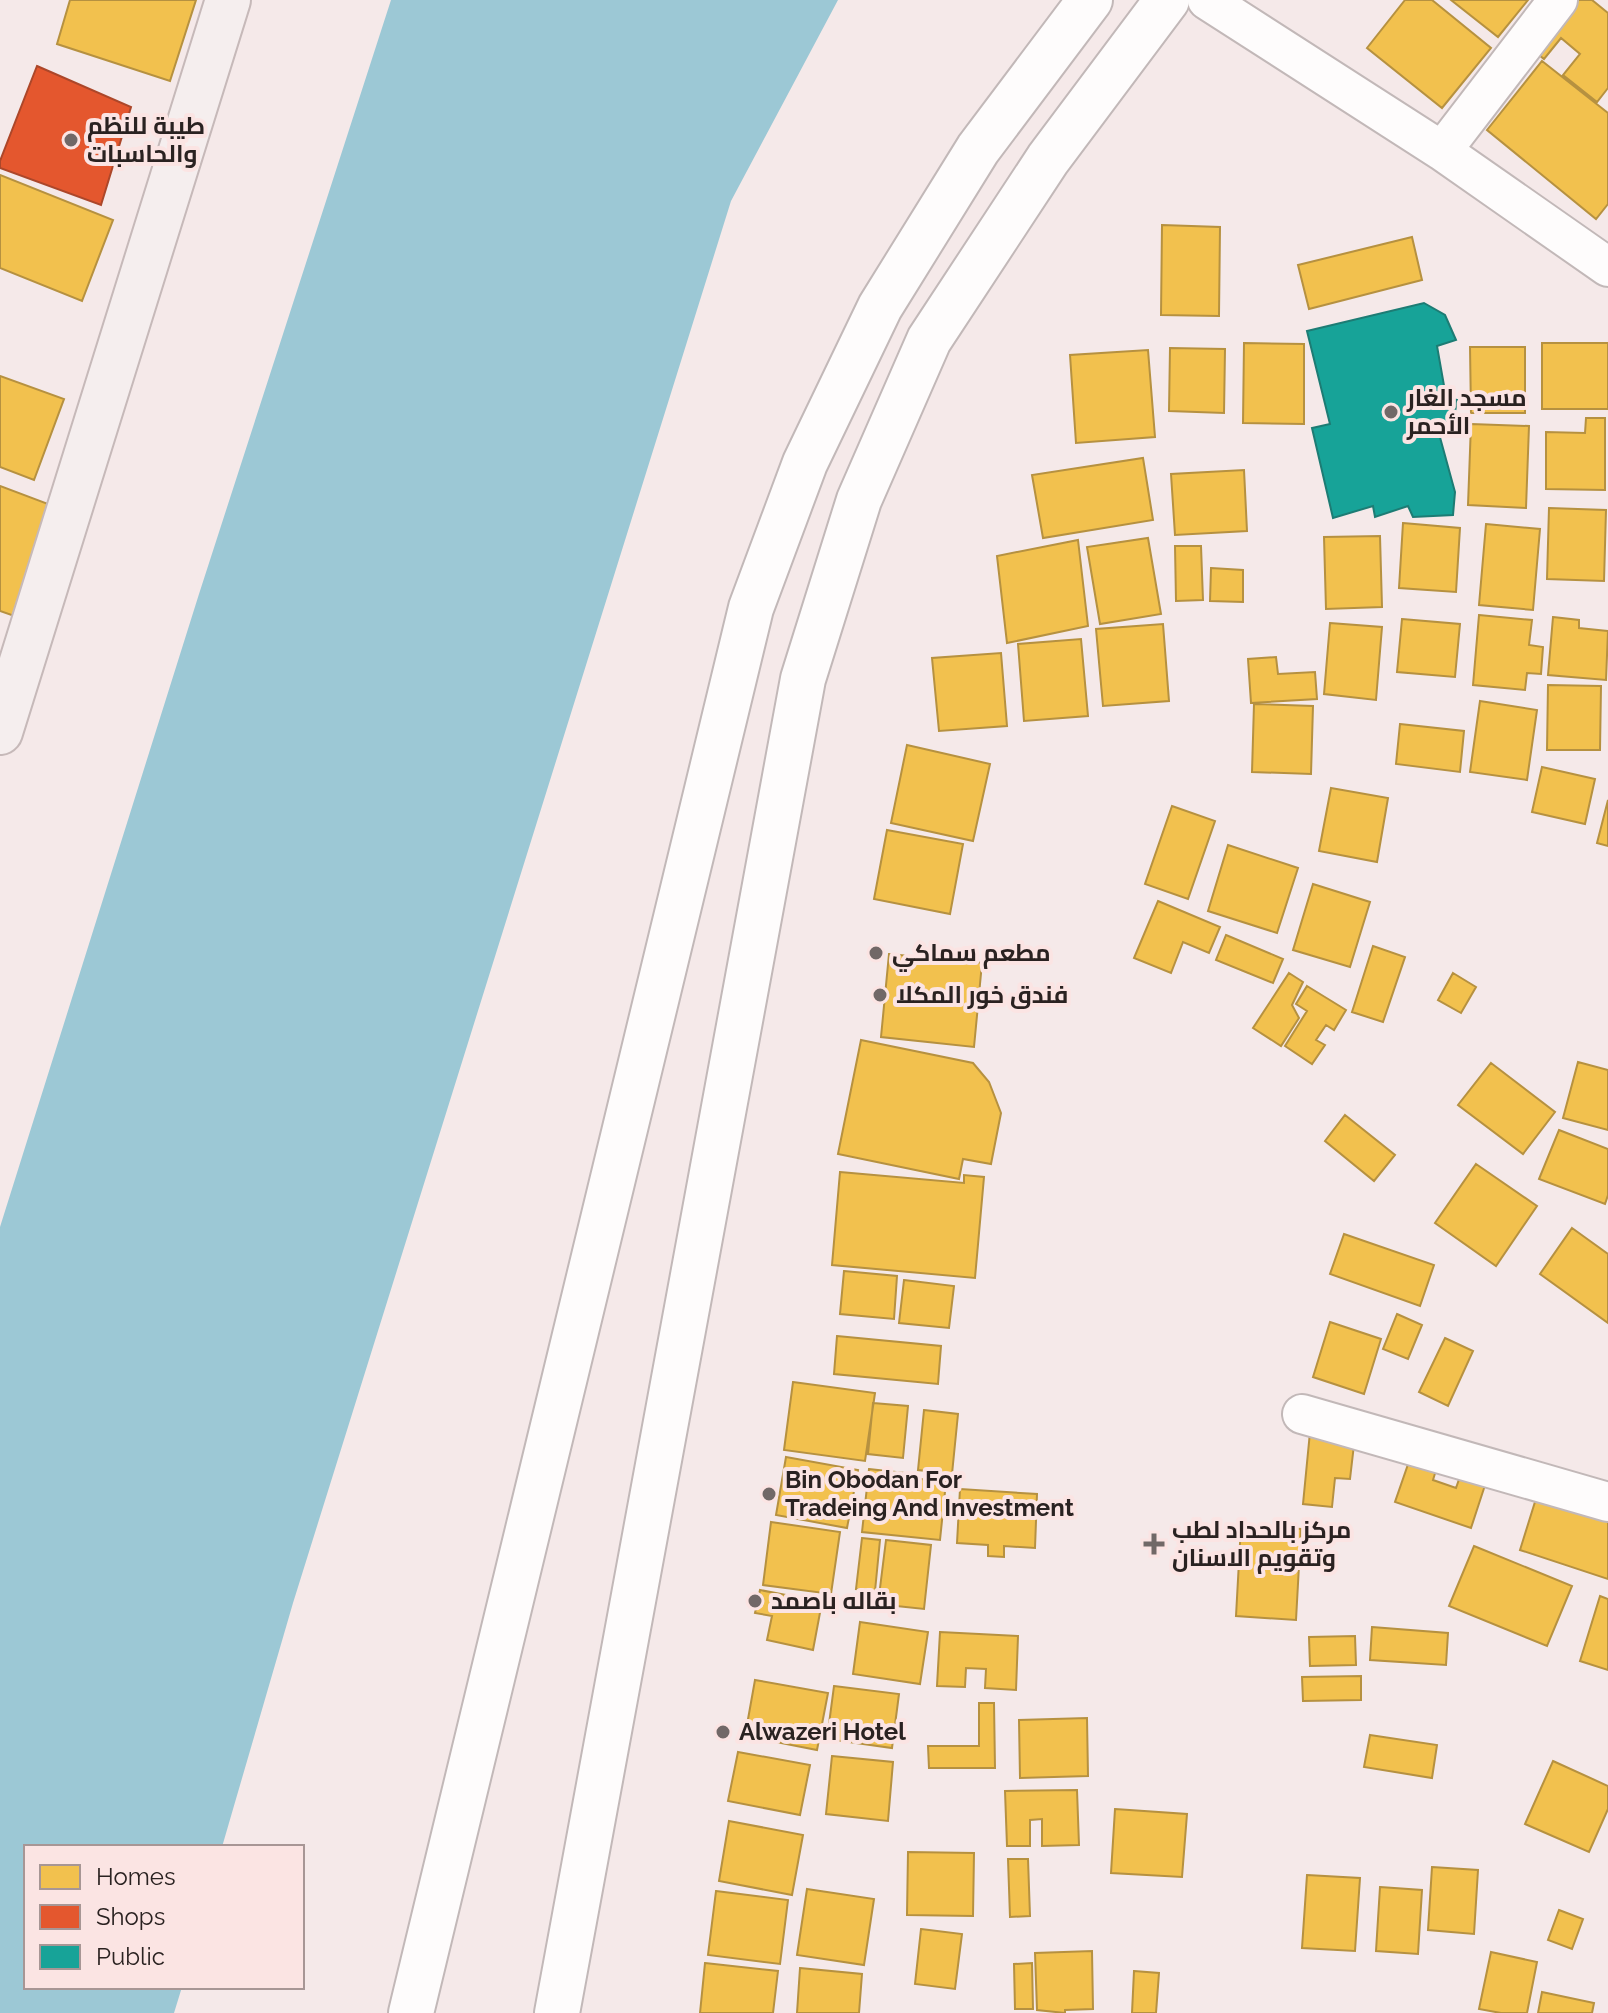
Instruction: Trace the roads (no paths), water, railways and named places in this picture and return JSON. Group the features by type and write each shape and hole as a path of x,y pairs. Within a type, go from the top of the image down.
{"highway":[{"path":"0,732 228,0"}],"main road":[{"path":"411,2013 751,608 805,463 880,307 978,149 1090,0"},
{"path":"557,2013 803,679 859,500 929,340 1048,159 1167,0"}],"street":[{"path":"1207,0 1442,151 1608,267"},
{"path":"1442,151 1558,0"},
{"path":"1302,1414 1608,1502"}],"water":[{"path":"391,0 838,0 731,201 293,1603 223,1845 24,1845 24,1989 181,1989 174,2013 0,2013 0,1227 199,594"}],"place":[{"name":"طيبة للنظم والحاسبات","path":"71,140"},
{"name":"مسجد الغار الأحمر","path":"1391,412"},
{"name":"مطعم سماكي","path":"876,953"},
{"name":"فندق خور المكلا","path":"880,995"},
{"name":"Bin Obodan For Tradeing And Investment","path":"769,1494"},
{"name":"مركز بالحداد لطب وتقويم الاسنان","path":"1154,1544"},
{"name":"بقاله باصمد","path":"755,1601"},
{"name":"Alwazeri Hotel","path":"723,1732"}]}
